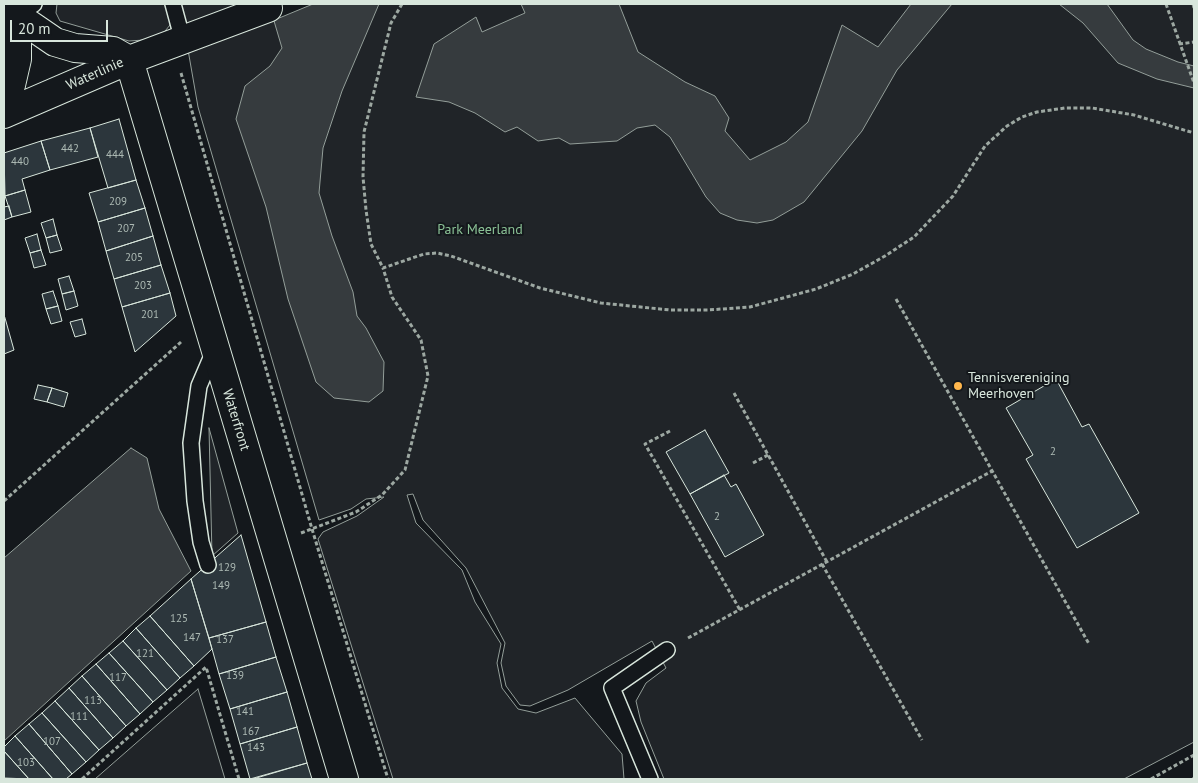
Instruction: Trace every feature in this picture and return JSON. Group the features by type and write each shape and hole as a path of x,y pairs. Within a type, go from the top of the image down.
{"street":[{"path":"129,60 183,41 253,10"},
{"name":"Waterlinie","path":"4,102 11,85 10,53 17,11 55,42 75,48 113,52 129,60"},
{"name":"Waterlinie","path":"4,114 129,60"},
{"name":"Waterfront","path":"129,60 344,779"}],"lane":[{"path":"173,4 183,41"},
{"path":"208,564 201,542 195,501 191,443 199,386 215,350"},
{"path":"650,779 612,688 667,650"}],"path":[{"path":"272,543 356,512 382,495 405,470 428,376 421,340 392,297 383,268 371,244 363,177 364,132 391,23 402,4"},
{"path":"1166,4 1194,83"},
{"path":"1193,4 1194,8"},
{"path":"1179,44 1194,42"},
{"path":"189,70 180,73 312,529 388,779"},
{"path":"383,268 424,254 437,254 451,256 540,288 601,303 670,310 750,307 816,289 853,274 907,242 953,196 985,146 1007,126 1022,117 1037,112 1065,108 1092,108 1134,115 1194,133"},
{"path":"896,299 1088,644"},
{"path":"4,501 206,320"},
{"path":"734,393 827,562"},
{"path":"670,430 645,444 740,610"},
{"path":"753,463 768,455"},
{"path":"667,650 992,471"},
{"path":"822,564 922,740"},
{"path":"82,779 206,668 239,779"},
{"path":"1151,779 1194,755"}],"green space":[{"path":"57,4 166,4 170,13 170,25 161,36 129,41 60,21 56,13"},
{"name":"Park Meerland","path":"180,4 1194,4 1194,742 1124,779 664,779 641,722 636,701 646,683 666,668 652,641 568,690 530,706 520,705 506,686 501,663 505,643 466,568 423,520 413,494 407,495 416,523 462,570 475,602 501,644 497,663 502,688 518,709 536,713 575,698 622,754 624,779 393,779 318,539 323,532 357,516 384,497 366,499 351,509 319,520 198,107"},
{"path":"209,428 238,533 212,556"},
{"path":"198,689 225,779 95,779"}],"shaded area":[{"path":"269,4 379,4 342,91 323,148 319,193 332,236 353,292 357,316 366,328 384,362 383,391 369,402 334,398 316,382 288,299 266,207 236,119 245,86 270,66 282,48"},
{"path":"521,4 619,4 638,52 685,82 715,96 729,118 725,131 750,160 786,142 808,122 842,25 878,47 911,4 952,4 897,70 862,131 804,202 773,220 757,223 737,220 720,213 706,197 670,137 655,125 637,128 617,141 570,144 559,138 538,141 517,127 505,132 475,113 449,102 416,97 434,44 476,17 482,32 525,13"},
{"path":"1059,4 1107,4 1133,40 1146,49 1178,62 1194,66 1194,88 1157,79 1118,63 1083,23"},
{"path":"131,448 147,458 159,509 191,571 4,741 4,558"}],"pier":[{"path":"267,4 313,4 272,21"}],"building":[{"path":"119,119 136,180 108,188 90,128"},
{"path":"90,128 98,157 50,170 41,141"},
{"path":"41,141 50,170 22,179 25,190 5,196 4,153"},
{"path":"136,180 145,208 98,222 89,193"},
{"path":"25,190 31,212 12,217 5,196"},
{"path":"9,206 12,217 4,220 4,207"},
{"path":"145,208 153,236 106,251 98,222"},
{"path":"53,219 57,235 46,238 41,223"},
{"path":"37,234 41,250 30,253 25,238"},
{"path":"57,235 62,250 50,253 46,238"},
{"path":"153,236 161,265 114,279 106,251"},
{"path":"41,250 46,265 34,268 30,253"},
{"path":"161,265 170,293 122,307 114,279"},
{"path":"69,276 74,291 62,294 58,279"},
{"path":"53,291 58,306 46,309 42,294"},
{"path":"74,291 78,306 66,310 62,294"},
{"path":"170,293 176,316 135,352 122,307"},
{"path":"58,306 62,321 51,324 46,309"},
{"path":"4,319 14,350 4,354"},
{"path":"82,319 86,334 75,337 70,322"},
{"path":"1056,379 1082,427 1089,424 1139,513 1077,548 1026,459 1033,455 1006,408"},
{"path":"38,385 52,388 47,402 34,399"},
{"path":"52,388 68,393 64,407 47,402"},
{"path":"705,430 729,473 690,494 666,452"},
{"path":"724,475 731,487 736,484 764,535 725,557 690,494"},
{"path":"241,535 266,622 209,638 191,579"},
{"path":"191,579 212,649 194,666 150,616"},
{"path":"150,616 194,666 180,678 136,628"},
{"path":"266,622 276,657 219,674 209,638"},
{"path":"136,628 180,678 167,690 123,641"},
{"path":"123,641 167,690 153,702 109,653"},
{"path":"109,653 153,702 140,714 96,664"},
{"path":"276,657 287,692 230,709 219,674"},
{"path":"96,664 140,714 126,726 82,676"},
{"path":"82,676 126,726 113,738 69,688"},
{"path":"69,688 113,738 99,750 55,701"},
{"path":"287,692 297,727 240,744 230,709"},
{"path":"55,701 99,750 86,762 42,713"},
{"path":"42,713 86,762 72,774 29,724"},
{"path":"29,724 72,774 66,779 53,779 15,736"},
{"path":"297,727 307,763 250,779 240,744"},
{"path":"15,736 53,779 29,779 4,751 4,747"},
{"path":"4,751 29,779 4,778"},
{"path":"307,763 312,779 253,779"}],"place":[{"name":"Tennisvereniging Meerhoven","path":"958,386"}]}
